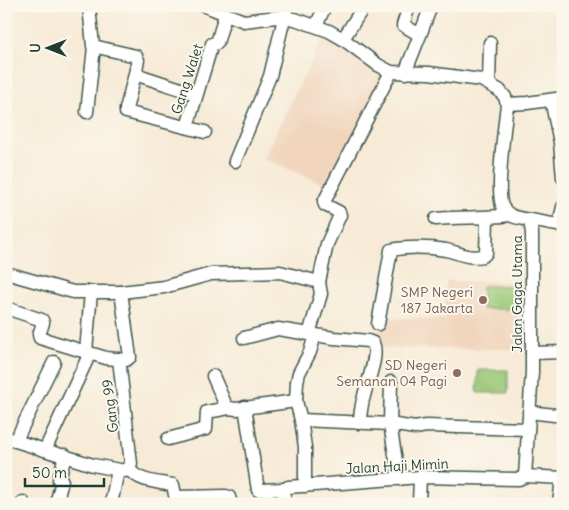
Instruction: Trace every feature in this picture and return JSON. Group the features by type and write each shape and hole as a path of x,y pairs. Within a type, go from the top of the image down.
{"street":[{"path":"87,112 94,48 91,43 89,6"},
{"path":"205,6 238,20 251,21 285,12 343,39 378,65 391,72 429,73 489,83 503,94 507,104 557,99 563,178"},
{"path":"316,26 325,6"},
{"path":"343,39 364,6"},
{"path":"409,6 403,25 420,34"},
{"path":"405,73 431,6"},
{"path":"235,161 270,76 285,12"},
{"name":"Gang Walet","path":"187,127 212,44 217,43 225,15"},
{"path":"489,83 490,43"},
{"path":"94,48 136,56 138,60 126,112 206,132"},
{"path":"305,486 305,447 296,393 299,373 310,352 321,294 319,282 328,238 340,213 324,205 324,202 391,72"},
{"path":"135,74 196,94"},
{"name":"Jalan Gaga Utama","path":"507,104 500,200 503,208 510,215 530,220 532,353 525,476"},
{"path":"530,220 561,225 563,208"},
{"path":"436,219 453,216 487,218 510,215"},
{"path":"378,324 391,250 427,248 444,250 469,258 484,256 486,252 487,218"},
{"path":"6,273 65,291 91,292 121,292 164,287 210,274 280,272 319,282"},
{"path":"88,352 91,292"},
{"path":"6,308 42,320 43,323 38,335 40,338 106,358 126,360 130,357 121,292"},
{"path":"244,338 278,329 370,341 374,345 373,366 363,398 359,424"},
{"name":"Gang 99","path":"45,450 88,352"},
{"path":"532,353 563,352"},
{"name":"Gang 99","path":"113,503 123,469 131,464 119,359"},
{"path":"54,362 11,439 93,465 123,469 139,478 173,485 177,497 226,496 229,497 231,504"},
{"path":"213,376 226,406 229,408"},
{"path":"391,382 390,424 399,479"},
{"path":"168,439 206,429 207,412 296,401"},
{"name":"Jalan Haji Mimin","path":"245,407 258,490 420,477 519,479 525,476 562,478"},
{"path":"529,412 563,416"},
{"path":"301,420 390,424 415,428 426,426 528,429"},
{"path":"56,504 61,491 62,481 59,480 66,455"},
{"path":"419,504 420,477"},
{"path":"559,504 562,478"},
{"path":"284,504 285,489"}],"shaded area":[{"path":"323,38 340,46 387,75 330,187 263,158"},
{"name":"SMP Negeri 187 Jakarta","path":"446,281 520,282 519,349 379,348 379,318 445,319"}],"green space":[{"path":"482,286 513,286 512,309 482,309"},
{"path":"478,370 508,370 508,393 477,393"}],"place":[{"name":"SMP Negeri 187 Jakarta","path":"483,300"},
{"name":"SD Negeri Semanan 04 Pagi","path":"457,373"}]}
